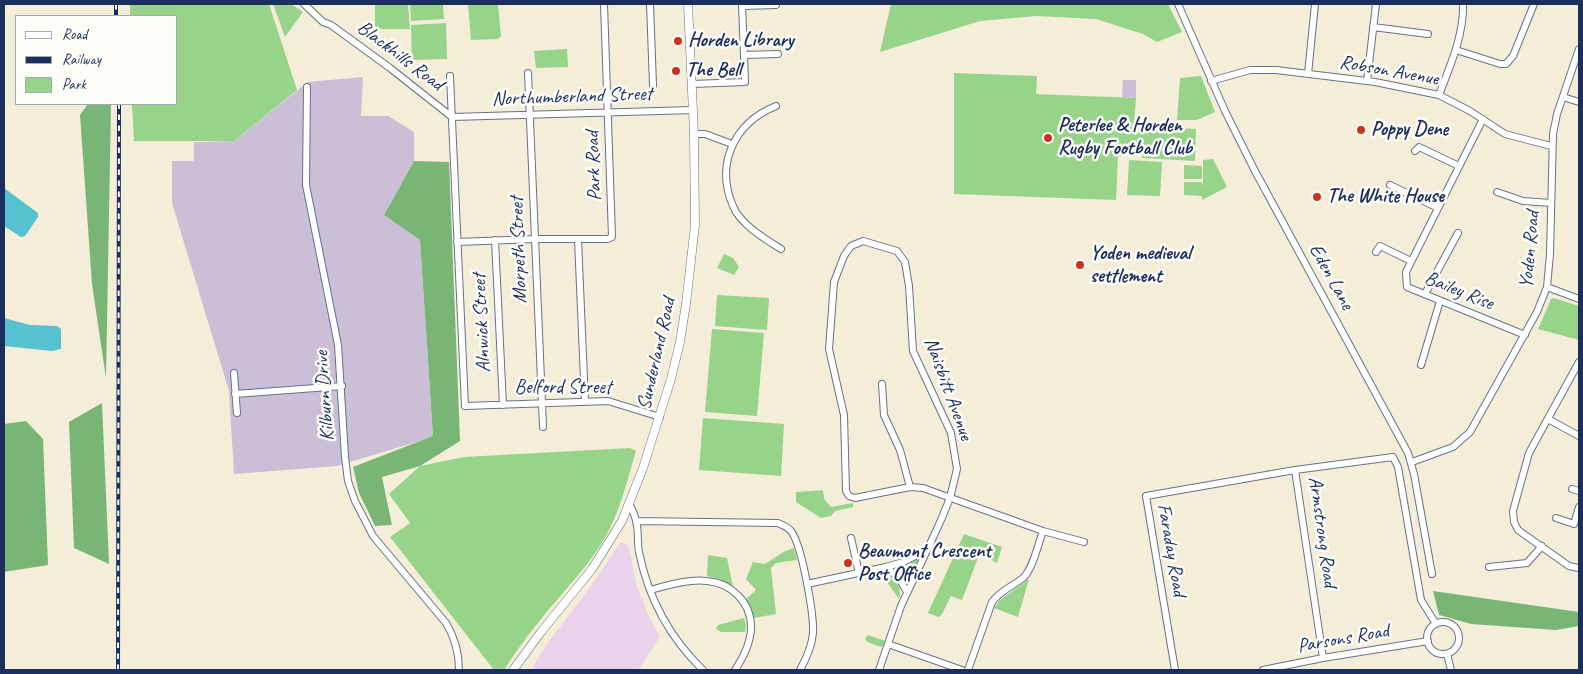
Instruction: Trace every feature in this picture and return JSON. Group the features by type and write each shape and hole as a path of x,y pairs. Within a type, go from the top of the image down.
{"main road":[{"name":"Sunderland Road","path":"514,670 541,632 592,568 622,521 660,417 680,342 695,225 694,134 688,4"}],"street":[{"name":"Blackhills Road","path":"304,4 323,22 331,25 390,68 452,117"},
{"name":"Park Road","path":"578,240 608,239 612,237 604,4"},
{"path":"650,4 654,85"},
{"name":"Eden Lane","path":"1178,4 1211,81 1255,172 1412,462 1432,574"},
{"path":"1308,74 1315,4"},
{"path":"1367,81 1376,4"},
{"path":"1439,95 1456,50 1464,19 1463,4"},
{"path":"1456,50 1500,64 1509,62 1534,4"},
{"path":"692,84 745,82 742,5 776,5"},
{"path":"1373,27 1428,34"},
{"name":"Yoden Road","path":"1412,462 1453,447 1470,432 1538,310 1547,287 1550,254 1552,146 1555,124 1579,49"},
{"path":"744,55 778,54"},
{"name":"Robson Avenue","path":"1211,81 1250,70 1276,70 1367,81 1439,95 1470,111 1505,134 1552,146"},
{"name":"Morpeth Street","path":"528,72 543,427"},
{"path":"450,76 457,242 535,239 578,240 585,402"},
{"name":"Kilburn Drive","path":"307,87 306,185 338,345 348,480 355,501 373,536 446,623 453,634 457,646 459,670"},
{"path":"1563,97 1579,102"},
{"path":"776,106 762,112 747,125 732,144 726,176 733,208 753,231 781,249"},
{"name":"Northumberland Street","path":"452,117 693,110"},
{"name":"Bailey Rise","path":"1483,120 1411,261 1406,272 1407,287 1524,335"},
{"path":"694,134 705,134 732,144"},
{"path":"1416,151 1420,147 1459,166"},
{"path":"1390,185 1438,208"},
{"path":"1497,192 1523,201 1550,203"},
{"path":"1425,294 1458,233"},
{"name":"Alnwick Street","path":"495,240 502,405"},
{"name":"Belford Street","path":"457,242 465,406 608,401 660,417"},
{"name":"Naisbitt Avenue","path":"879,670 907,592 950,498 957,468 951,432 913,351 905,262 897,251 864,242 851,246 844,256 834,282 829,350 844,415 846,492 849,496 855,498 910,487"},
{"path":"1376,252 1380,246 1411,261"},
{"path":"1547,287 1579,299"},
{"path":"1421,365 1440,301"},
{"path":"1579,362 1529,452 1513,512 1514,522 1518,530 1569,566 1579,568"},
{"path":"234,373 237,413"},
{"path":"882,384 884,416 900,450 910,487 923,488 1043,531 1084,542"},
{"path":"235,394 342,386"},
{"path":"1548,419 1579,436"},
{"name":"Armstrong Road","path":"1323,658 1295,470 1393,457 1398,467 1421,600 1436,624"},
{"name":"Faraday Road","path":"1175,670 1146,496 1295,470"},
{"path":"630,503 636,521 639,551 650,590 662,617 682,650 703,670"},
{"path":"1556,518 1574,524 1579,507"},
{"path":"636,521 778,523 790,530 797,542 807,584 813,634 809,652 800,670"},
{"path":"968,670 992,602 996,596 1024,577 1029,571 1043,531"},
{"path":"851,538 859,573"},
{"path":"807,584 903,562 917,555 930,544"},
{"path":"1489,567 1527,563 1542,546"},
{"path":"886,567 899,578 907,592"},
{"path":"650,590 689,580 708,581 726,585 741,597 748,611 751,627 748,644 735,670"},
{"path":"1450,623 1458,631 1459,643 1456,648 1447,654 1436,653 1432,650 1428,641 1428,633 1436,624 1450,623"},
{"name":"Parsons Road","path":"1263,670 1428,641"},
{"path":"888,644 962,670"},
{"path":"1447,654 1451,670"}],"shaded area":[{"path":"363,77 361,116 388,116 414,132 414,161 384,215 420,240 433,437 337,466 234,474 229,391 172,203 172,161 194,161 194,142 234,141 308,82"},
{"path":"1123,80 1136,80 1136,98 1122,97"},
{"path":"621,542 629,546 636,584 649,617 660,637 638,670 531,670 549,641 586,593"}],"green space":[{"path":"130,4 269,4 297,90 234,141 134,141 132,105 178,105 178,15 130,15"},
{"path":"273,4 291,4 303,12 285,37"},
{"path":"375,4 408,4 410,29 375,29"},
{"path":"410,4 443,4 444,19 411,21"},
{"path":"468,4 498,4 501,36 498,39 471,40"},
{"path":"891,4 1168,4 1182,32 1157,42 1143,34 1096,19 1036,16 980,21 880,52"},
{"path":"446,23 447,59 412,60 411,25"},
{"path":"567,49 568,67 536,68 534,51"},
{"name":"Peterlee & Horden Rugby Football Club","path":"954,73 1037,76 1036,94 1136,98 1134,124 1143,124 1143,127 1196,129 1195,161 1142,158 1142,149 1127,148 1126,156 1118,156 1116,200 954,194"},
{"path":"1201,76 1215,112 1197,120 1177,120 1180,78"},
{"path":"87,105 111,105 106,378 92,284 80,115"},
{"path":"1213,159 1227,187 1202,200 1202,196 1184,195 1184,182 1202,182 1203,187 1203,160"},
{"path":"1129,160 1162,162 1160,196 1127,195"},
{"path":"414,161 449,162 460,441 420,466 382,477 392,525 375,526 359,493 353,467 433,436 420,240 384,215"},
{"path":"1184,165 1202,166 1202,179 1184,179"},
{"path":"724,254 733,258 739,267 734,275 717,268"},
{"path":"717,295 769,298 767,330 715,326"},
{"path":"1554,298 1579,306 1579,340 1538,329 1551,299"},
{"path":"712,329 764,333 757,416 705,412"},
{"path":"102,403 109,564 74,548 69,422"},
{"path":"703,418 784,424 781,476 699,470"},
{"path":"26,421 43,439 48,565 4,572 4,424"},
{"path":"630,448 636,451 618,511 604,540 585,567 529,634 504,670 494,670 390,537 410,523 389,494 420,466 464,457"},
{"path":"823,490 824,499 831,507 853,503 853,507 835,511 831,516 821,518 796,502 796,492"},
{"path":"964,534 1002,547 997,563 984,551 979,555 962,600 951,596 939,617 928,613"},
{"path":"794,548 797,560 776,563 771,568 776,614 754,618 745,600 756,590 746,579 753,562 765,564 785,551"},
{"path":"708,555 727,558 733,587 719,579 707,576"},
{"path":"921,555 907,584 893,570 909,564"},
{"path":"882,575 891,577 897,583 900,590 899,599"},
{"path":"1029,579 1018,617 994,608 999,601"},
{"path":"1433,591 1579,612 1579,626 1556,630 1471,624 1439,615"},
{"path":"744,618 745,632 721,632 716,629 718,625"},
{"path":"868,635 885,641 885,644 881,647 867,642 865,638"}],"water":[{"path":"4,188 38,213 38,217 25,236 21,237 4,226"},
{"path":"4,318 30,325 57,326 61,329 61,349 52,351 4,346"}],"railway":[{"path":"116,4 116,15"},
{"path":"118,670 119,105"}],"place":[{"name":"Horden Library","path":"678,41"},
{"name":"The Bell","path":"676,71"},
{"name":"Poppy Dene","path":"1361,130"},
{"name":"Peterlee & Horden Rugby Football Club","path":"1048,138"},
{"name":"The White House","path":"1317,197"},
{"name":"Yoden medieval settlement","path":"1080,265"},
{"name":"Beaumont Crescent Post Office","path":"848,563"}]}
